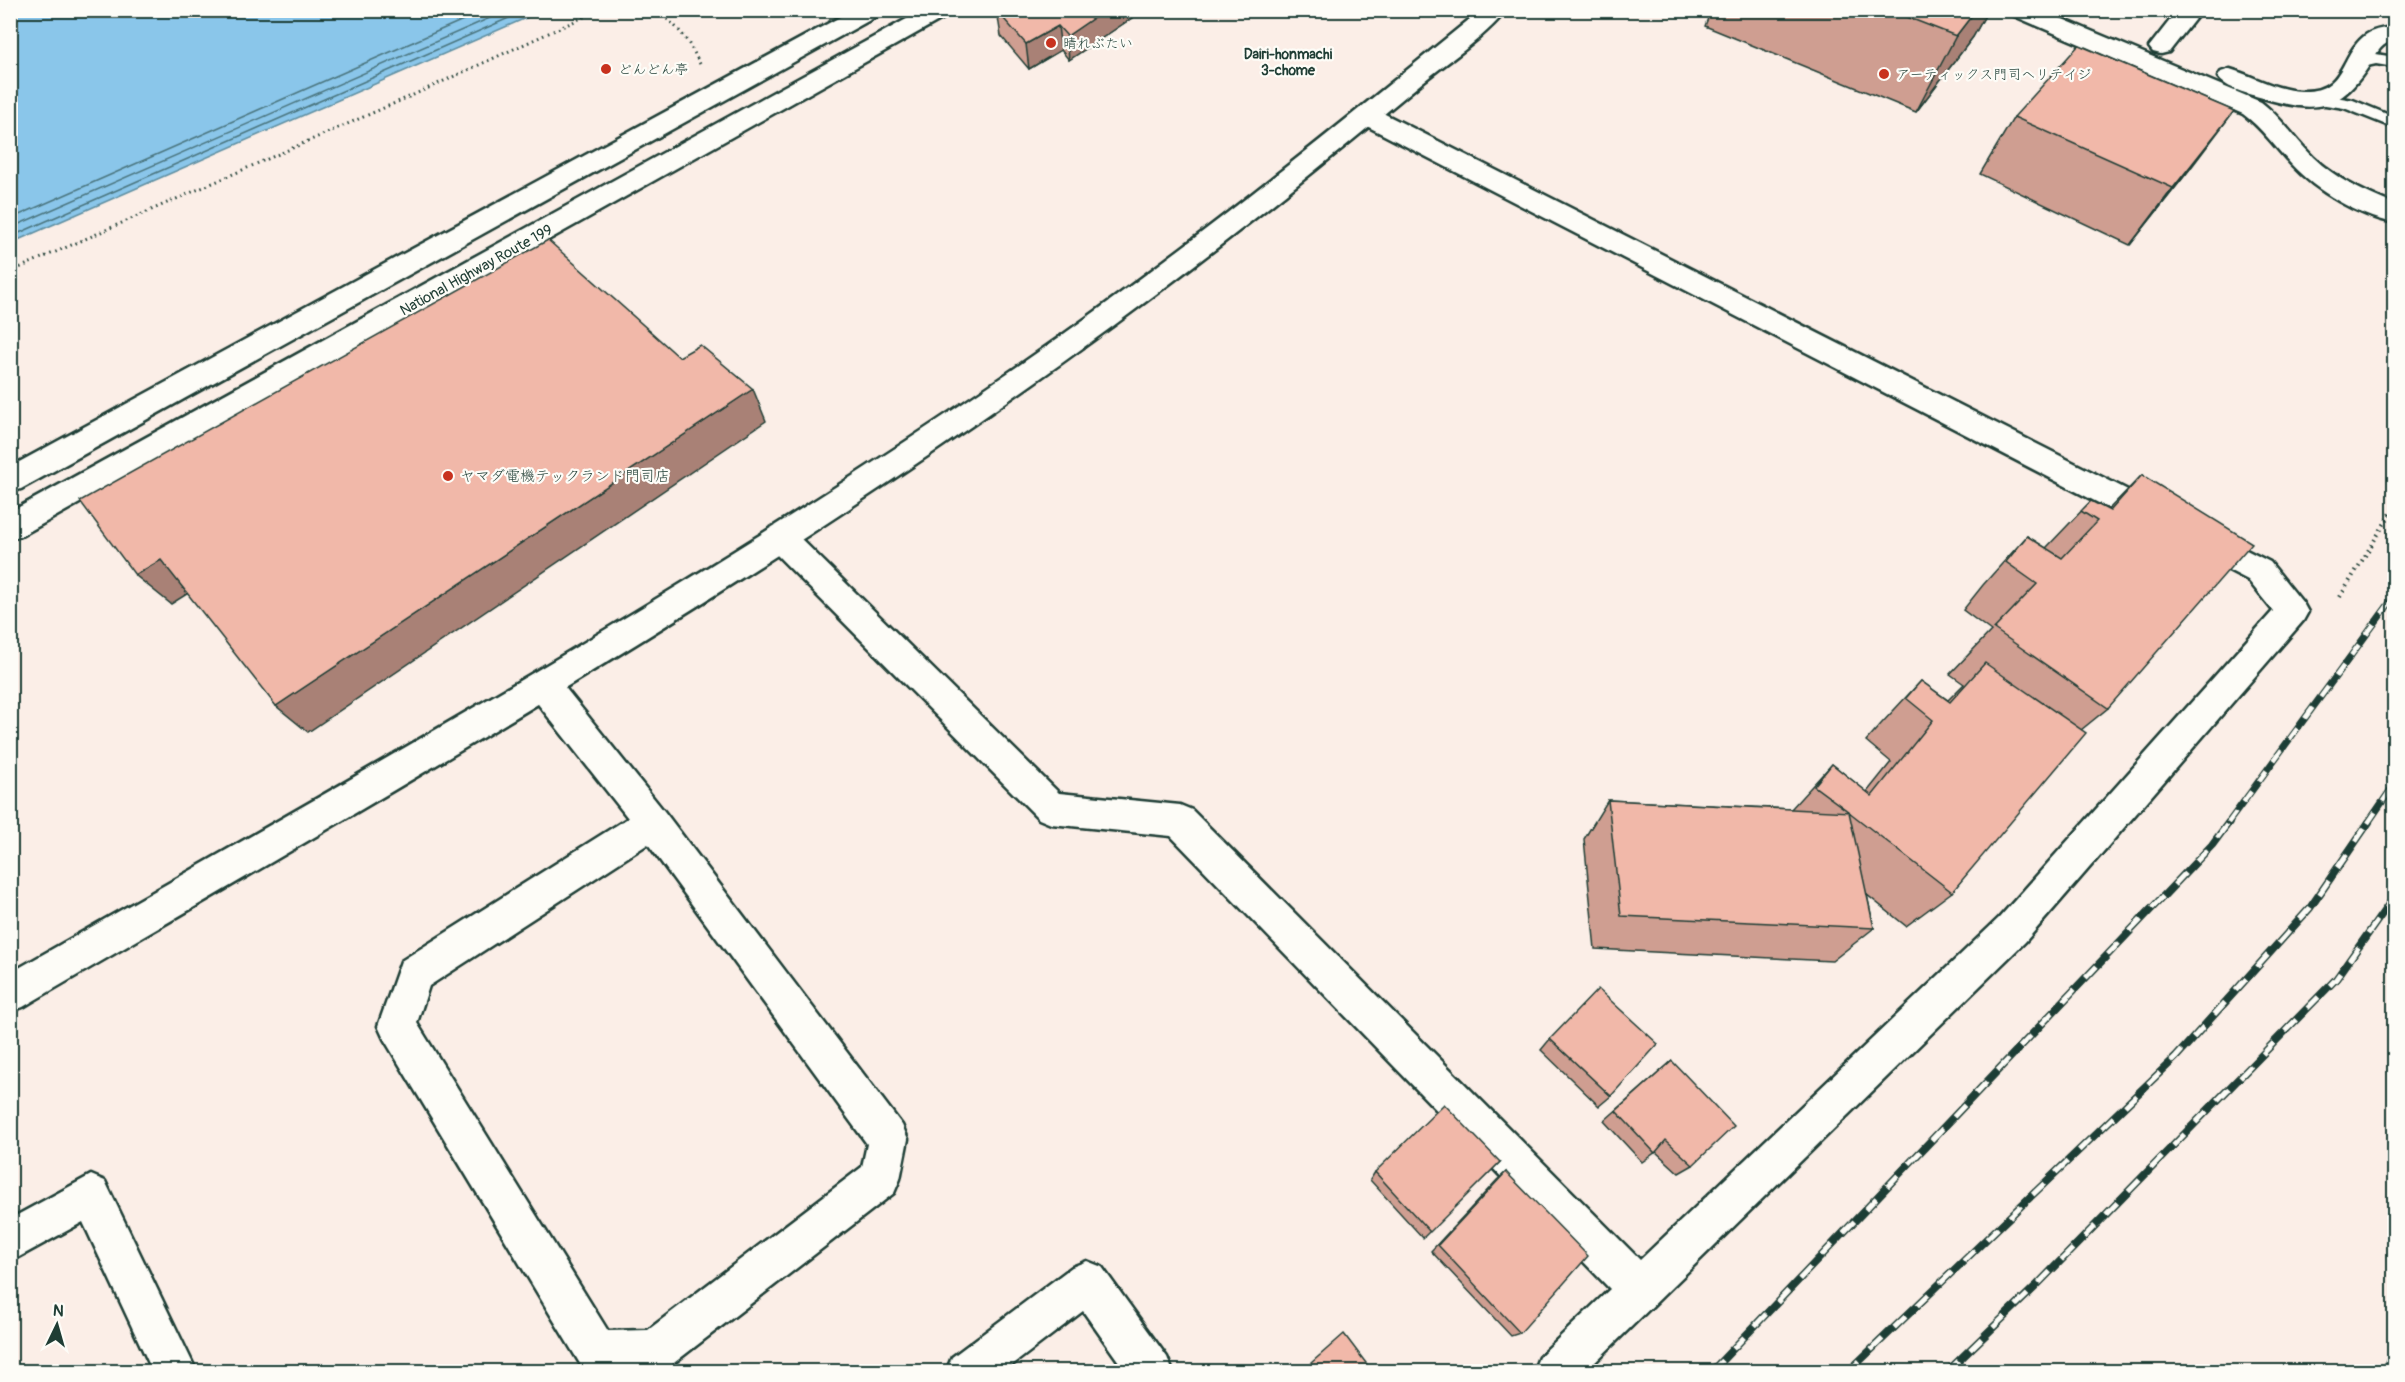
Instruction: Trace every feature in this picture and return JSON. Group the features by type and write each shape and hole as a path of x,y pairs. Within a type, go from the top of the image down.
{"main road":[{"path":"10,481 871,10"},
{"name":"National Highway Route 199","path":"10,527 941,10"},
{"path":"10,994 543,685 780,538 964,417 1174,268 1368,116 1496,10"},
{"path":"2019,10 2253,108 2265,116 2306,164 2321,177 2350,197 2394,214"},
{"path":"2071,10 2262,90 2278,95 2312,98 2337,91 2371,41 2381,35 2394,34"},
{"path":"2161,47 2191,10"},
{"path":"1368,116 2259,571 2292,612 2012,930 1554,1371"},
{"path":"780,538 1051,808 1180,821 1640,1290"},
{"path":"543,685 652,822 888,1139 880,1179 655,1351 597,1352 397,1026 414,974 652,822"},
{"path":"10,1242 92,1195 176,1371"},
{"path":"967,1371 1087,1281 1152,1371"}],"lane":[{"path":"2358,63 2376,59 2394,62"},
{"path":"2312,98 2347,104 2394,123"}],"path":[{"path":"10,272 422,92 599,10"},
{"path":"653,10 684,32 703,70"},
{"path":"2340,597 2394,508"}],"water":[{"path":"11,10 542,10 542,11 11,243"}],"building":[{"path":"1105,10 1067,36 1058,26 1026,44 997,11"},
{"path":"1889,10 1976,10 1956,36"},
{"path":"2079,45 2234,111 2173,188 2014,117"},
{"name":"ヤマダ電機テックランド門司店","path":"548,240 679,357 700,345 753,389 276,706 161,560 135,575 80,501"},
{"path":"2142,475 2252,543 2108,708 1994,629 2037,584 2006,562 2027,536 2062,558 2097,521 2081,511 2091,501 2110,511"},
{"path":"1985,663 2086,733 1952,892 1814,786 1832,764 1872,796 1933,720 1906,698 1921,681 1950,702"},
{"path":"1608,800 1849,812 1874,928 1621,916"},
{"path":"1598,989 1658,1044 1611,1096 1550,1039"},
{"path":"1672,1061 1734,1126 1693,1165 1666,1140 1655,1153 1616,1111"},
{"path":"1444,1104 1500,1162 1430,1232 1375,1172"},
{"path":"1506,1172 1588,1256 1520,1333 1438,1245"},
{"path":"1344,1334 1372,1371 1302,1371"}],"railway":[{"path":"2228,823 2394,597"},
{"path":"2368,823 2394,785"},
{"path":"1711,1372 2212,845 2229,822"},
{"path":"1848,1372 2176,1057 2310,908 2369,822"},
{"path":"1947,1372 2036,1286 2336,979 2394,897"},
{"path":"2385,1372 2394,1350"}],"place":[{"name":"晴れぶたい","path":"1051,43"},
{"name":"どんどん亭","path":"606,69"},
{"name":"アーティックス門司ヘリテイジ","path":"1884,74"},
{"name":"ヤマダ電機テックランド門司店","path":"448,476"}],"district":[{"name":"Dairi-honmachi 3-chome","path":"1288,62"}]}
